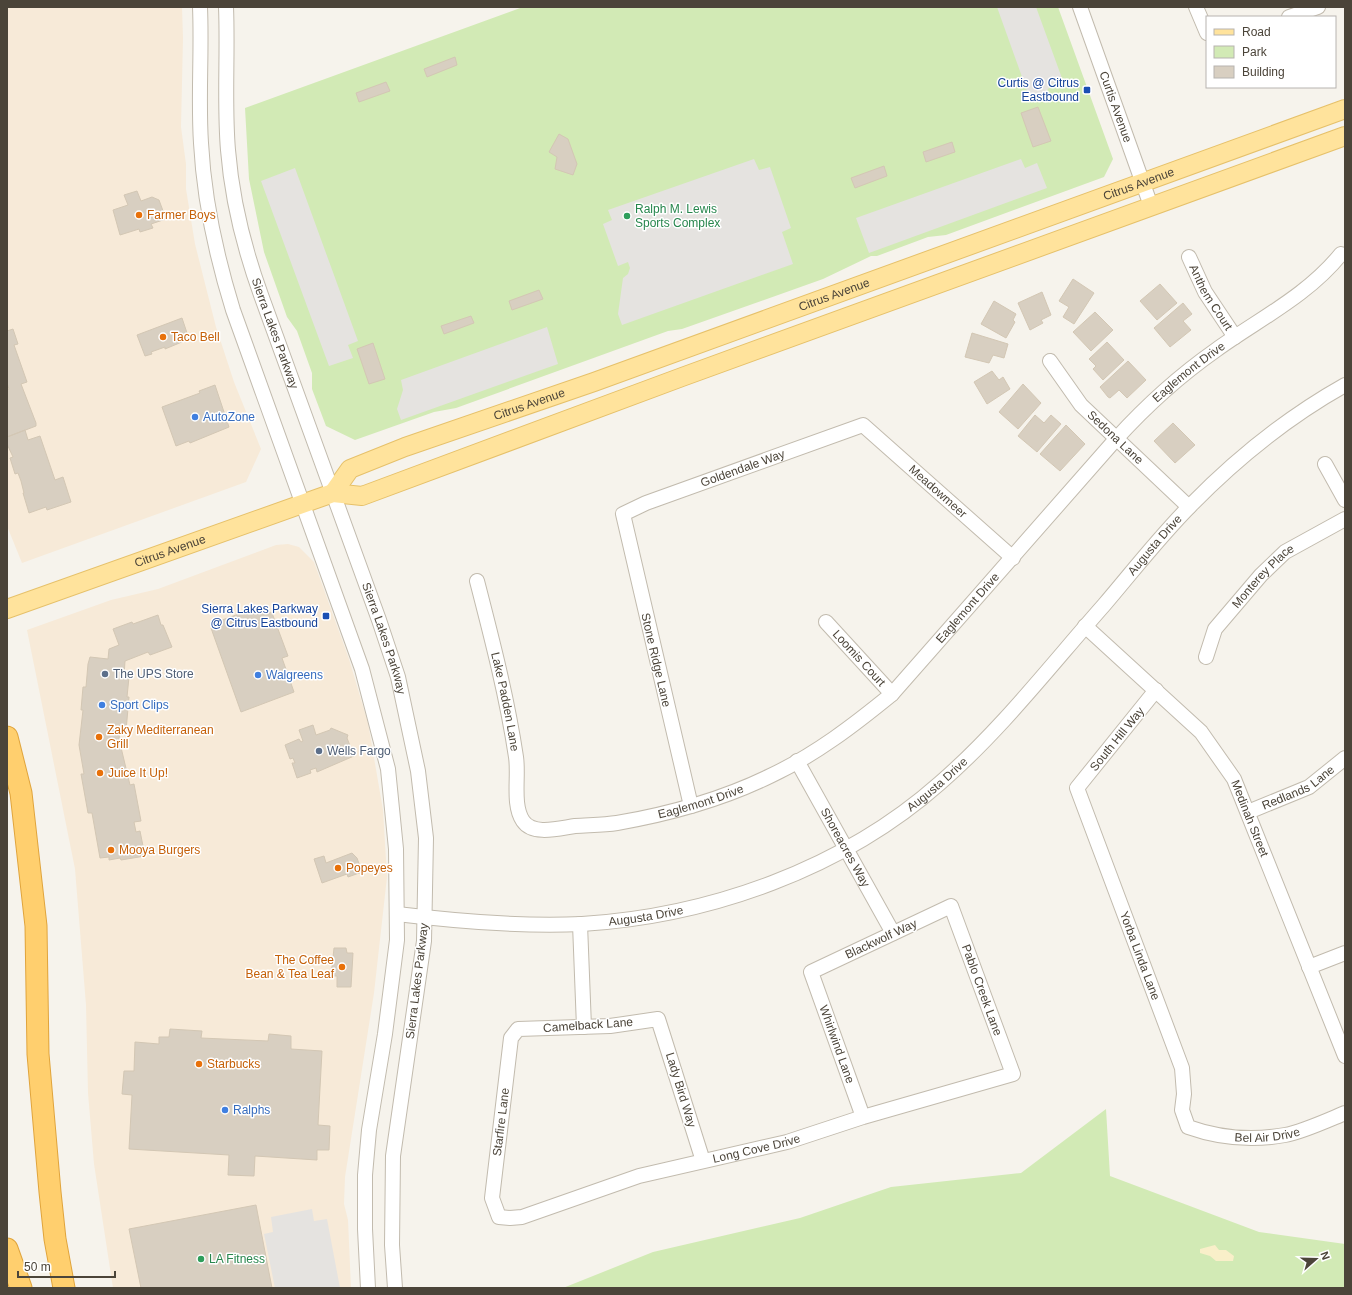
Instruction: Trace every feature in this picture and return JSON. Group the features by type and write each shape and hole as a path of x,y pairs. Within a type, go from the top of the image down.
{"highway":[{"path":"7,737 21,794 36,926 38,1054 55,1239 64,1288"},
{"path":"7,1249 21,1288"}],"main road":[{"name":"Citrus Avenue","path":"333,493 350,469 405,447 594,382 1144,184 1345,109"},
{"name":"Citrus Avenue","path":"7,609 333,493 362,496 682,377 1345,136"}],"street":[{"name":"Sierra Lakes Parkway","path":"200,7 201,142 211,227 233,310 362,669 383,747 395,828 397,940 385,1034 369,1130 365,1175 365,1229 368,1288"},
{"name":"Sierra Lakes Parkway","path":"226,7 228,150 240,225 261,295 379,620 398,677 418,771 426,838 425,917 423,949 393,1156 392,1245 395,1288"},
{"name":"Curtis Avenue","path":"1080,7 1151,206"},
{"path":"1196,7 1206,31"},
{"path":"1292,16 1318,7"},
{"name":"Eaglemont Drive","path":"524,822 538,830 615,823 690,806 770,776 798,761 858,722 892,694 1116,439 1150,404 1184,374 1235,337 1300,294 1329,268 1340,254"},
{"name":"Anthem Court","path":"1189,257 1205,292 1235,337"},
{"name":"Sedona Lane","path":"1050,361 1081,405 1189,507"},
{"name":"Augusta Drive","path":"397,914 516,923 580,924 642,917 702,905 779,880 846,848 909,808 940,783 974,752 1189,507 1233,464 1304,409 1345,385"},
{"name":"Goldendale Way","path":"623,514 646,503 863,425"},
{"name":"Meadowmeer","path":"863,425 1013,558"},
{"path":"1325,464 1345,500"},
{"name":"Stone Ridge Lane","path":"623,514 690,806"},
{"name":"Monterey Place","path":"1206,657 1215,629 1261,574 1285,552 1345,519"},
{"name":"Lake Padden Lane","path":"477,581 502,679 517,765 516,805 524,822"},
{"name":"Loomis Court","path":"826,622 892,694"},
{"name":"Medinah Street","path":"1085,626 1201,732 1234,779 1345,1056"},
{"name":"South Hill Way","path":"1077,788 1156,690"},
{"name":"Redlands Lane","path":"1248,812 1309,787 1345,758"},
{"name":"Shoreacres Way","path":"798,761 893,933"},
{"name":"Yorba Linda Lane","path":"1077,788 1182,1068 1184,1094 1182,1110 1188,1127"},
{"name":"Blackwolf Way","path":"811,972 951,906"},
{"name":"Pablo Creek Lane","path":"951,906 1013,1074"},
{"path":"580,924 584,1027"},
{"path":"1309,967 1345,953"},
{"name":"Whirlwind Lane","path":"811,972 863,1117"},
{"name":"Camelback Lane","path":"518,1029 584,1027 658,1019"},
{"name":"Lady Bird Way","path":"658,1019 703,1161"},
{"name":"Starfire Lane","path":"499,1216 492,1198 511,1038 518,1029"},
{"name":"Long Cove Drive","path":"499,1216 510,1218 522,1216 639,1176 788,1142 863,1117 1013,1074"},
{"name":"Bel Air Drive","path":"1188,1127 1210,1134 1247,1138 1267,1137 1286,1135 1345,1113"}],"shaded area":[{"path":"7,7 182,7 183,38 181,127 186,164 186,189 195,244 216,327 234,382 261,449 246,482 22,563 7,526"},
{"path":"997,7 1036,7 1063,81 1052,84 1041,98 1031,102"},
{"path":"754,159 759,170 770,167 791,228 782,232 793,264 622,325 618,314 623,278 628,274 630,268 628,262 618,266 603,224 612,220 608,210"},
{"path":"1021,159 1025,168 1037,163 1047,188 869,253 856,218"},
{"path":"295,168 358,341 348,345 353,358 329,366 261,181"},
{"path":"547,327 558,364 401,420 397,409 403,390 401,380"},
{"path":"288,544 299,547 314,562 349,659 368,723 383,810 387,877 374,993 345,1177 344,1204 348,1220 351,1288 113,1288 94,1164 88,1093 86,1005 75,869 27,630 111,600 158,589 276,545"},
{"path":"312,1209 314,1221 327,1219 340,1288 275,1288 264,1234 273,1232 271,1217"}],"green space":[{"name":"Ralph M. Lewis Sports Complex","path":"523,7 1058,7 1113,159 1104,177 946,235 928,237 877,256 871,256 823,279 682,329 668,331 456,408 434,412 355,440 326,426 312,389 312,373 297,331 287,317 264,252 249,179 245,108"},
{"path":"1106,1109 1110,1176 1259,1232 1345,1244 1345,1288 563,1288 653,1252 800,1218 891,1187 1021,1173"}],"sand":[{"path":"1215,1245 1219,1250 1226,1250 1234,1256 1233,1261 1216,1261 1210,1256 1200,1253 1200,1249"}],"building":[{"path":"455,57 457,65 427,77 424,69"},
{"path":"386,82 390,91 359,102 356,93"},
{"path":"1038,107 1051,141 1033,147 1021,113"},
{"path":"559,134 568,139 577,164 573,175 555,169 557,157 549,152"},
{"path":"952,142 955,152 926,162 923,152"},
{"path":"884,166 887,176 855,188 851,178"},
{"name":"Farmer Boys","path":"137,191 141,201 152,197 159,200 166,219 151,224 153,228 140,232 139,229 120,235 113,210 128,205 124,195"},
{"path":"1073,279 1094,293 1074,324 1063,317 1069,307 1059,301"},
{"path":"1160,284 1177,303 1157,320 1140,301"},
{"path":"539,290 543,299 512,310 509,301"},
{"path":"1042,292 1051,315 1041,320 1043,323 1030,330 1018,303"},
{"path":"994,301 1016,314 1013,320 1015,322 1006,338 981,324"},
{"path":"1183,303 1192,314 1183,321 1191,330 1170,347 1154,328"},
{"path":"1095,312 1113,330 1091,351 1073,332"},
{"path":"471,316 474,323 444,334 441,326"},
{"name":"Taco Bell","path":"182,318 189,339 165,349 165,347 151,352 152,354 145,356 137,335"},
{"path":"13,329 18,344 14,345 27,382 21,384 36,426 7,437 7,390 9,389 7,383 7,331"},
{"path":"972,333 1008,344 1004,358 993,355 989,363 965,357"},
{"path":"1107,342 1124,360 1103,380 1093,369 1096,366 1089,359"},
{"path":"373,343 385,379 369,384 357,349"},
{"path":"1128,361 1146,380 1127,398 1119,390 1110,398 1108,397 1100,387"},
{"path":"992,371 999,380 1003,377 1010,389 987,404 974,382"},
{"path":"1023,384 1041,403 1018,429 999,412"},
{"name":"AutoZone","path":"215,385 229,427 190,443 189,441 176,446 162,407 200,393 199,391"},
{"path":"1035,415 1044,423 1051,415 1061,424 1037,452 1018,436"},
{"path":"1173,423 1195,445 1175,463 1154,441"},
{"path":"1066,425 1085,444 1060,471 1040,454"},
{"path":"25,430 28,440 40,436 55,480 63,477 71,502 47,510 46,507 29,513 21,481 18,473 15,474 10,458 13,457 7,444 7,437"},
{"name":"Walgreens","path":"258,607 272,613 288,656 282,658 294,692 241,712 211,628 215,627 214,623"},
{"path":"158,615 161,625 163,625 172,647 150,655 148,652 125,661 124,676 129,677 127,697 129,697 126,731 120,730 119,739 130,785 134,784 141,821 134,822 136,832 140,831 145,856 121,860 120,858 109,860 109,857 100,858 92,813 88,813 81,774 84,774 79,745 83,710 81,710 83,687 86,687 90,657 108,659 109,649 119,645 113,629"},
{"name":"Wells Fargo","path":"313,725 316,735 330,730 331,728 348,735 347,738 354,756 317,772 316,768 310,770 311,773 297,778 292,763 295,763 293,758 290,759 285,745 299,739 301,742 303,741 299,730"},
{"name":"Popeyes","path":"352,853 357,858 362,872 348,877 347,874 322,883 314,859 324,856 326,863"},
{"name":"The Coffee Bean & Tea Leaf","path":"334,948 346,948 347,953 353,953 351,987 337,987 337,976 331,976"},
{"name":"Ralphs","path":"170,1029 202,1031 201,1038 268,1041 269,1034 291,1036 291,1049 322,1051 318,1125 330,1126 329,1150 317,1150 317,1160 255,1156 254,1176 228,1175 229,1155 129,1149 132,1095 122,1094 124,1071 134,1071 135,1042 159,1044 159,1037 169,1037"},
{"name":"LA Fitness","path":"256,1205 272,1288 141,1288 129,1229"}],"place":[{"name":"Curtis @ Citrus Eastbound","path":"1087,90"},
{"name":"Farmer Boys","path":"139,215"},
{"name":"Ralph M. Lewis Sports Complex","path":"627,216"},
{"name":"Taco Bell","path":"163,337"},
{"name":"AutoZone","path":"195,417"},
{"name":"Sierra Lakes Parkway @ Citrus Eastbound","path":"326,616"},
{"name":"The UPS Store","path":"105,674"},
{"name":"Walgreens","path":"258,675"},
{"name":"Sport Clips","path":"102,705"},
{"name":"Zaky Mediterranean Grill","path":"99,737"},
{"name":"Wells Fargo","path":"319,751"},
{"name":"Juice It Up!","path":"100,773"},
{"name":"Mooya Burgers","path":"111,850"},
{"name":"Popeyes","path":"338,868"},
{"name":"The Coffee Bean & Tea Leaf","path":"342,967"},
{"name":"Starbucks","path":"199,1064"},
{"name":"Ralphs","path":"225,1110"},
{"name":"LA Fitness","path":"201,1259"}]}
